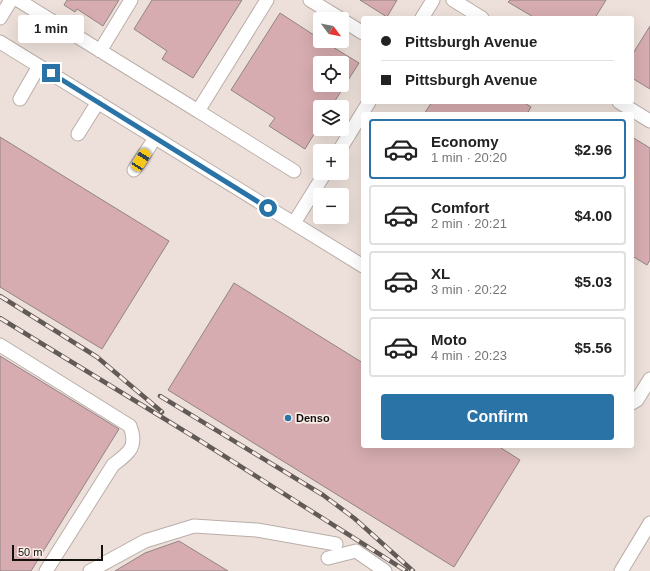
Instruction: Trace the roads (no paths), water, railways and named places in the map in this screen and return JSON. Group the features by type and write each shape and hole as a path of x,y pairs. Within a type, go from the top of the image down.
{"street":[{"path":"0,18 11,0"},
{"path":"18,0 294,171"},
{"path":"100,50 130,0"},
{"path":"198,111 267,0"},
{"path":"310,0 330,12"},
{"path":"423,16 433,0"},
{"path":"453,0 479,16"},
{"path":"349,24 361,32"},
{"path":"0,42 361,265"},
{"path":"20,98 39,66"},
{"path":"78,134 98,102"},
{"path":"622,104 650,121"},
{"path":"343,144 361,115"},
{"path":"134,170 155,138"},
{"path":"294,223 321,180"},
{"path":"0,345 130,426 134,436 132,448 124,457 112,465 46,571"},
{"path":"634,402 637,400 650,379"},
{"path":"621,571 650,523"},
{"path":"90,571 145,541 194,526 257,530 336,544"},
{"path":"328,558 356,551 385,571"}],"railway":[{"path":"0,296 97,357 162,412"},
{"path":"0,318 199,440 406,571"},
{"path":"160,396 323,495 354,518 413,571"}],"place":[{"name":"Denso","path":"288,418"}]}
